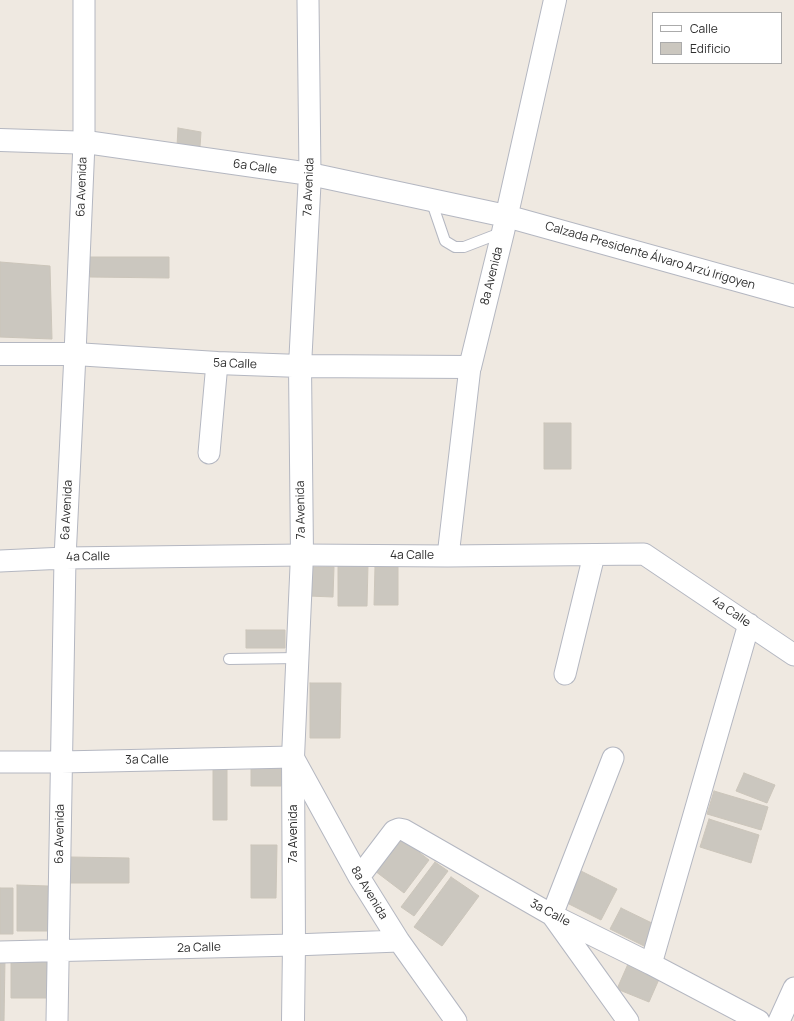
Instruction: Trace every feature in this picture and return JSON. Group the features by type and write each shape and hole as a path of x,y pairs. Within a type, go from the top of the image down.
{"main road":[{"name":"8a Avenida","path":"470,367 555,0"},
{"name":"6a Calle","path":"0,140 84,143 310,174 431,200 504,224"},
{"name":"7a Avenida","path":"293,1021 293,758 302,555 300,366 310,174"},
{"name":"Calzada Presidente Álvaro Arzú Irigoyen","path":"504,224 794,296"},
{"name":"5a Calle","path":"0,354 75,354 217,363 300,366 470,367"}],"street":[{"name":"6a Avenida","path":"56,1021 64,558 84,143 84,0"},
{"name":"7a Avenida","path":"308,0 310,174"},
{"path":"209,452 217,363"},
{"name":"8a Avenida","path":"448,556 470,367"},
{"name":"4a Calle","path":"0,561 64,558 302,555 448,556 644,554 794,655"},
{"path":"565,674 594,555"},
{"path":"651,964 749,624"},
{"name":"8a Avenida","path":"293,758 359,877 399,940 456,1021"},
{"name":"3a Calle","path":"0,762 293,758"},
{"path":"613,758 552,915 628,1021"},
{"name":"3a Calle","path":"359,877 394,831 399,829 404,830 552,915 651,964 759,1021"},
{"name":"2a Calle","path":"0,952 58,952 294,945 399,940"},
{"path":"779,1021 794,988"}],"lane":[{"path":"431,200 445,241 455,247 464,248 504,224"},
{"path":"229,659 297,658"}],"building":[{"path":"178,128 201,132 200,147 177,146"},
{"path":"90,257 169,257 169,278 90,277"},
{"path":"0,262 50,266 52,339 0,337"},
{"path":"544,423 571,423 571,469 544,469"},
{"path":"338,564 368,564 367,606 338,606"},
{"path":"309,567 334,567 333,597 309,596"},
{"path":"375,567 398,567 398,605 374,605"},
{"path":"246,630 285,630 285,648 246,648"},
{"path":"310,683 341,683 340,738 310,738"},
{"path":"251,766 281,766 281,786 251,786"},
{"path":"213,767 227,768 227,820 213,820"},
{"path":"744,773 775,785 767,803 736,791"},
{"path":"714,791 768,807 761,830 707,814"},
{"path":"709,819 759,835 751,863 700,847"},
{"path":"401,838 429,860 404,893 375,871"},
{"path":"251,845 277,845 276,898 251,898"},
{"path":"70,857 129,858 129,883 70,883"},
{"path":"435,862 448,871 414,916 401,907"},
{"path":"581,871 617,889 601,920 565,902"},
{"path":"451,877 479,896 442,946 414,927"},
{"path":"17,885 48,886 48,931 17,931"},
{"path":"0,888 13,888 13,934 0,934"},
{"path":"621,908 658,926 648,948 610,929"},
{"path":"11,956 49,956 49,998 11,998"},
{"path":"0,959 5,959 4,1021 0,1021"},
{"path":"628,964 660,977 649,1002 617,989"}]}
